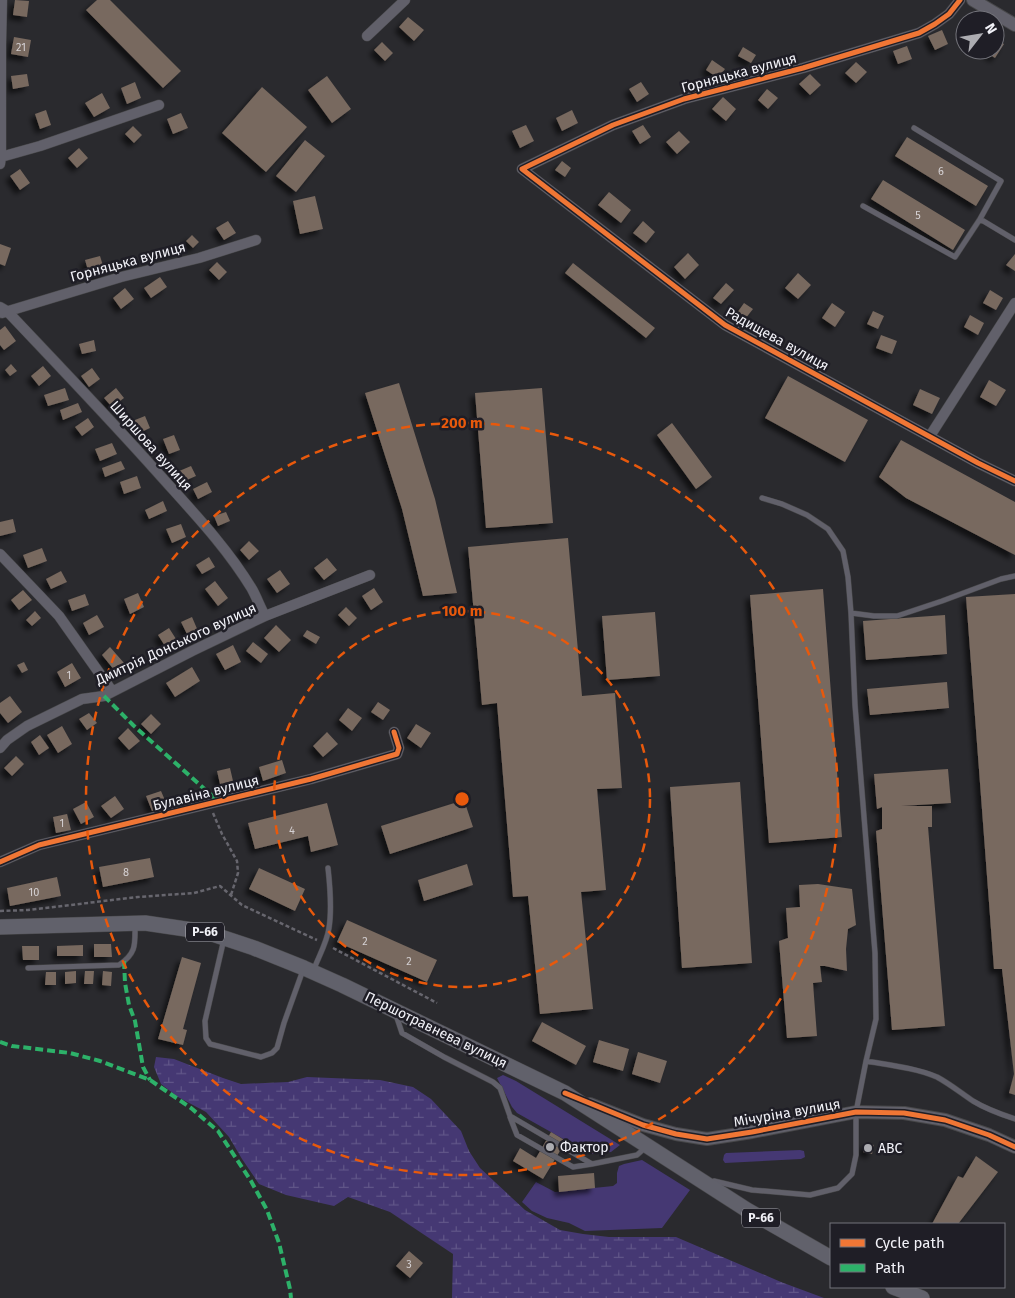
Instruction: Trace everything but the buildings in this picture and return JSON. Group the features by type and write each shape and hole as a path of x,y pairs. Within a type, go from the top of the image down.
{"main road":[{"name":"Першотравнева вулиця","path":"0,927 145,923 197,930 224,937 308,970 342,984 565,1093 747,1210 830,1257"},
{"path":"896,1288 922,1298"}],"street":[{"path":"2,0 1,161 159,105"},
{"path":"367,36 405,0"},
{"name":"Горняцька вулиця","path":"522,169 613,125 684,99 803,68 919,33 949,14 960,0"},
{"path":"973,0 1014,22"},
{"name":"Радищева вулиця","path":"522,169 725,325 978,463 1015,481"},
{"name":"Горняцька вулиця","path":"2,310 198,258 256,240"},
{"path":"930,436 1015,303"},
{"name":"Ширшова вулиця","path":"2,310 127,439 215,538 252,589 265,616"},
{"path":"0,554 59,616 112,690"},
{"name":"Дмитрія Донського вулиця","path":"2,741 27,726 82,699 104,696 112,690 265,616 370,575"},
{"name":"Булавіна вулиця","path":"0,862 39,845 311,779 396,754 399,748 394,732"},
{"name":"Мічуріна вулиця","path":"565,1093 643,1125 676,1134 707,1138 752,1132 856,1112 904,1113 945,1120 1015,1146"}],"lane":[{"path":"863,206 955,257 980,219 1001,181 914,128"},
{"path":"980,219 1015,240"},
{"path":"692,1174 721,1184 752,1190 810,1194 838,1188 852,1174 856,1155 856,1112 876,1019 874,953 855,705 851,613 848,577 843,551 828,529 782,504 762,498"},
{"path":"851,613 897,616 1001,579 1015,576"},
{"path":"224,937 206,1021 206,1038 210,1044 261,1057 272,1053 277,1048 284,1023 308,970 324,944 330,922 328,868"},
{"path":"28,968 119,965 129,958 135,944 135,923"},
{"path":"394,1010 402,1033 493,1082 500,1088 517,1135 574,1167 638,1154 648,1146"},
{"path":"866,1061 923,1072 936,1077 980,1104 1015,1119"},
{"path":"510,1116 592,1164"}],"path":[{"path":"212,803 212,812 237,861 238,873 231,895"},
{"path":"0,911 28,910 194,892 220,886 242,904 437,1003"}],"green space":[{"path":"156,1057 174,1059 241,1084 288,1082 307,1077 380,1080 413,1087 431,1099 461,1131 469,1151 480,1168 525,1210 560,1230 609,1237 676,1237 781,1282 824,1298 452,1298 453,1254 390,1212 348,1197 334,1206 286,1195 259,1184 229,1137 206,1112 178,1097 161,1084 154,1067"},
{"path":"503,1075 516,1081 620,1145 611,1152 590,1154 517,1113 497,1078"},
{"path":"804,1151 805,1157 801,1159 725,1163 723,1160 726,1153"},
{"path":"642,1160 690,1190 662,1228 585,1231 569,1223 547,1218 532,1211 522,1202 536,1182 555,1192 613,1186 617,1183 619,1166"}],"marked path":[{"path":"104,696 133,725 218,801"},
{"path":"124,961 129,1005 135,1021 143,1067 150,1080"},
{"path":"0,1042 12,1046 70,1053 100,1061 150,1080 191,1108 218,1131 251,1181 267,1210 279,1243 291,1298"}],"cycle path":[{"path":"960,0 949,14 919,33 803,68 684,99 613,125 522,169 725,325 978,463 1015,481"},
{"path":"0,862 39,845 311,779 397,754 399,748 394,732"},
{"path":"565,1093 643,1125 676,1134 707,1139 856,1112 904,1113 945,1120 989,1135 1015,1147"}],"place":[{"name":"Фактор","path":"550,1147"},
{"name":"ABC","path":"868,1148"}]}
